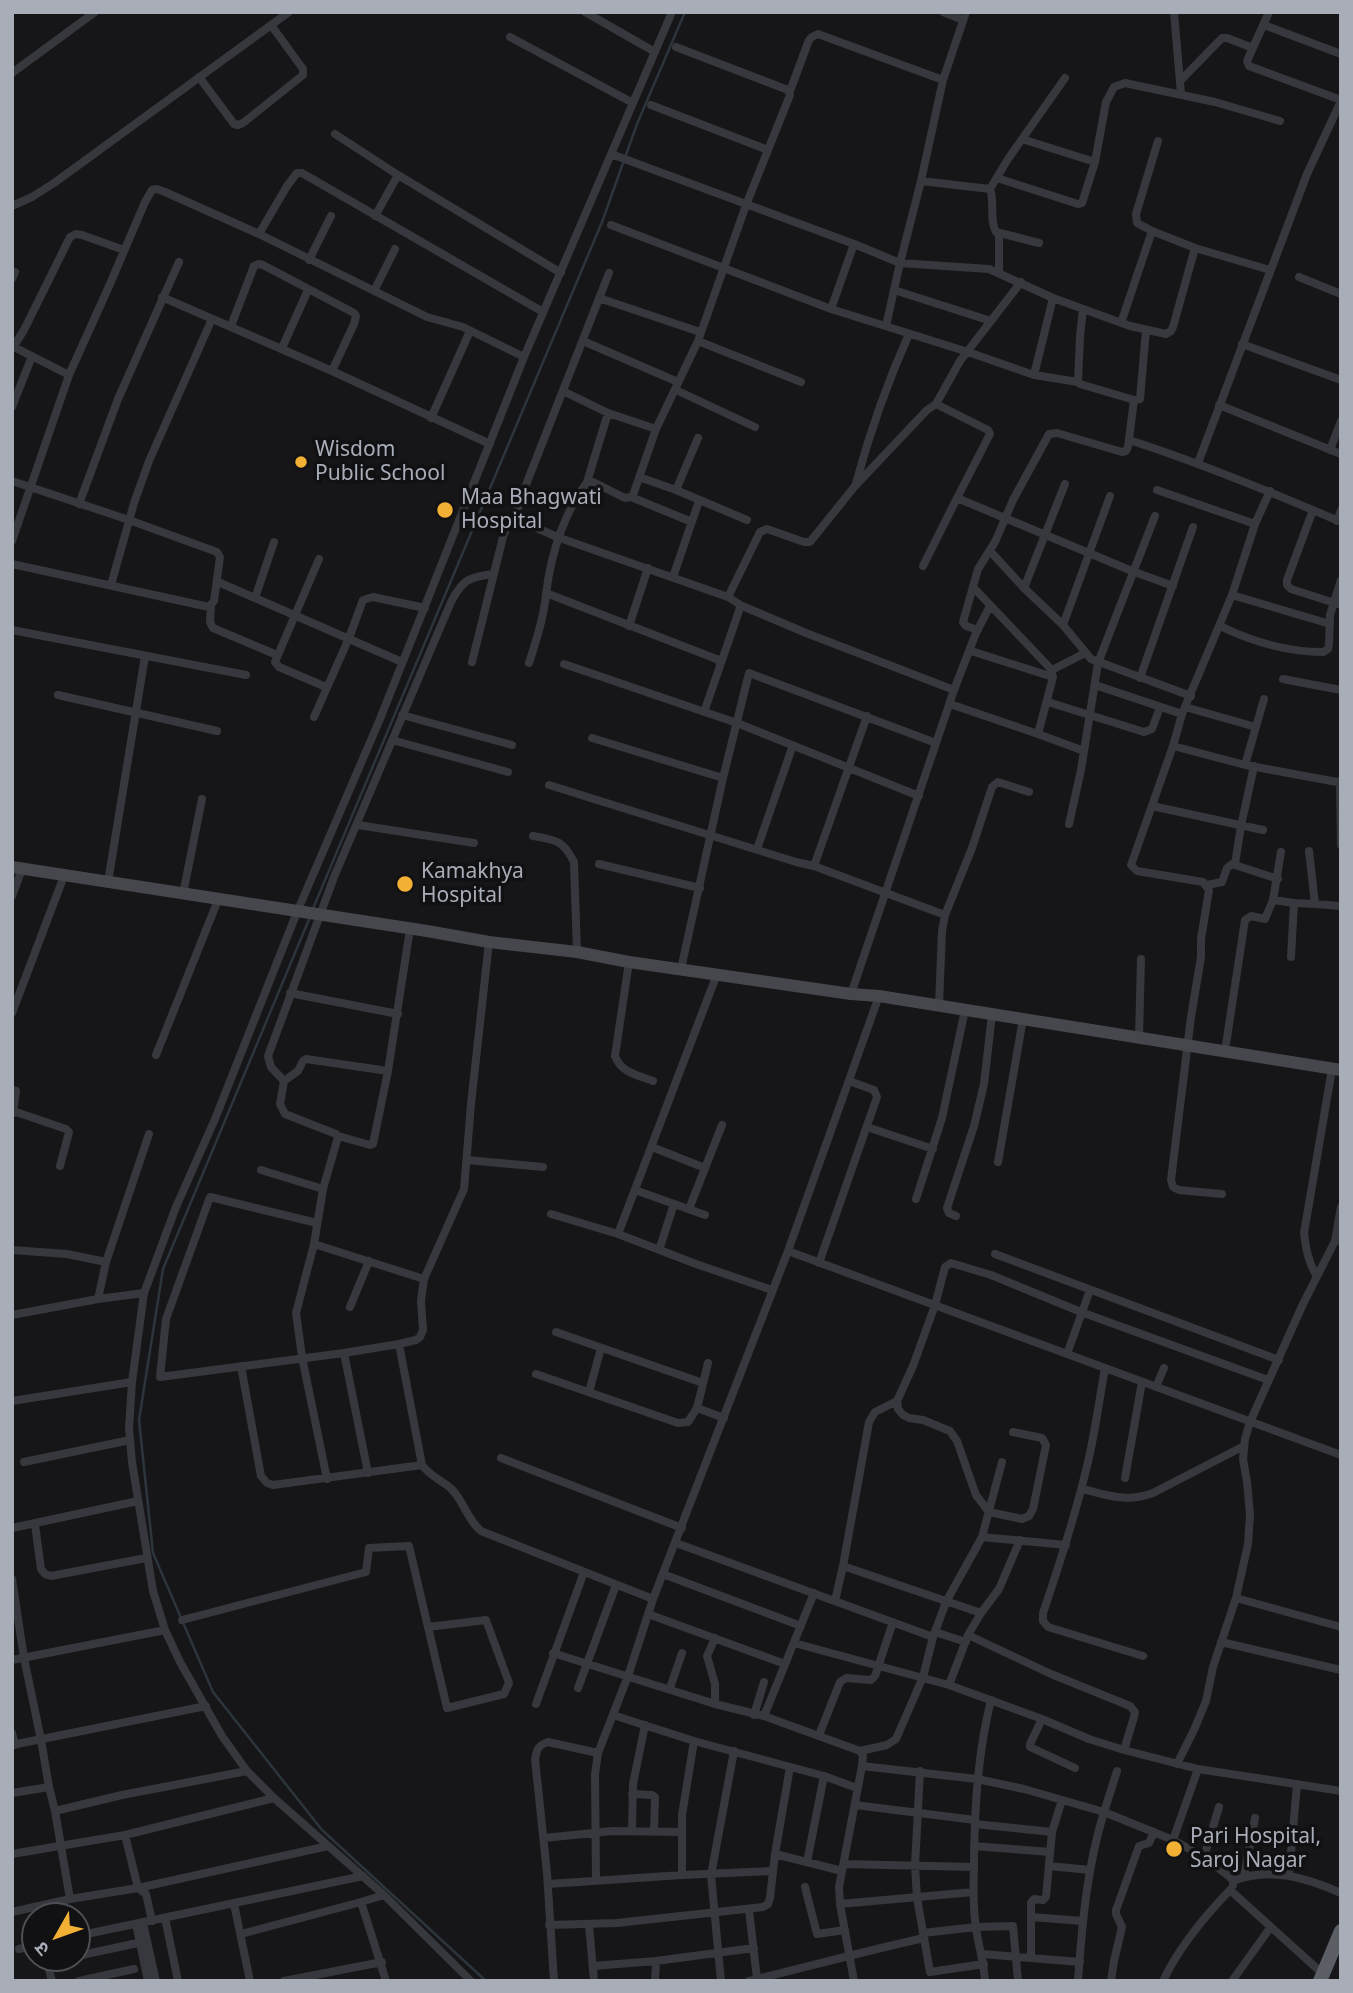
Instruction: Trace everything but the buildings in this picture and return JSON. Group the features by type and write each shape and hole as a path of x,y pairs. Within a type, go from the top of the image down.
{"highway":[{"path":"1321,1978 1341,1931"}],"main road":[{"path":"17,868 489,942 577,952 629,962 879,996 1336,1069"}],"street":[{"path":"12,73 95,12"},
{"path":"12,206 54,183 289,12"},
{"path":"585,12 654,52"},
{"path":"471,1981 384,1895 274,1798 247,1771 222,1736 165,1630 153,1591 130,1440 132,1382 144,1293 176,1207 310,914 380,719 524,357 614,155 671,12"},
{"path":"886,326 943,80 964,16 943,12"},
{"path":"1174,12 1181,94"},
{"path":"1198,463 1307,174 1341,100 1251,68 1247,61 1269,12"},
{"path":"200,77 234,124 243,123 303,75 303,69 271,25"},
{"path":"1264,25 1341,54"},
{"path":"631,498 656,429 699,337 809,40 818,34 943,80"},
{"path":"510,37 633,103"},
{"path":"1180,81 1222,38 1253,48"},
{"path":"676,47 790,91"},
{"path":"1039,243 999,233 993,226 990,188 1065,78"},
{"path":"997,178 1080,204 1084,201 1095,162 1106,102 1114,87 1125,83 1215,102 1280,121"},
{"path":"651,105 768,150"},
{"path":"335,134 561,273"},
{"path":"1022,139 1095,162"},
{"path":"1158,141 1135,219 1139,225 1195,248 1270,271"},
{"path":"614,155 900,263 981,268 999,272 1053,298 1121,323 1163,334 1171,331 1195,248"},
{"path":"259,234 287,186 299,173 543,312"},
{"path":"375,216 398,175"},
{"path":"921,181 990,188"},
{"path":"12,541 69,375 149,194 157,189 259,234 427,317 456,324 524,357"},
{"path":"309,260 331,216"},
{"path":"611,225 831,309 1034,375 1078,382 1135,400 1140,399 1146,330"},
{"path":"1121,323 1152,231"},
{"path":"999,233 999,272"},
{"path":"69,375 13,347 70,237 82,234 124,250"},
{"path":"831,309 854,244"},
{"path":"374,291 395,249"},
{"path":"79,504 118,399 178,262"},
{"path":"231,326 256,264 263,265 356,316 332,371"},
{"path":"472,662 506,529 514,519 609,272"},
{"path":"1299,277 1341,294"},
{"path":"728,597 760,532 767,529 810,542 855,486 926,410 936,404 953,372 1021,282"},
{"path":"282,348 308,290"},
{"path":"894,290 991,321"},
{"path":"162,297 282,348 490,444"},
{"path":"599,298 699,337 801,382"},
{"path":"1034,375 1053,298"},
{"path":"1078,382 1083,309"},
{"path":"111,585 149,461 212,319"},
{"path":"431,418 470,331"},
{"path":"855,486 881,399 909,334"},
{"path":"583,341 755,427"},
{"path":"1242,344 1341,380"},
{"path":"12,407 32,356"},
{"path":"563,391 608,413 656,429"},
{"path":"978,630 963,622 978,569 990,551 1049,434 1057,433 1124,452 1128,447 1135,400"},
{"path":"923,566 990,434 988,430 936,404"},
{"path":"1219,405 1341,454"},
{"path":"529,663 547,593 548,574 557,537 587,482 608,413"},
{"path":"1330,450 1341,421"},
{"path":"676,490 698,438"},
{"path":"1129,440 1198,463 1339,521 1341,510"},
{"path":"639,477 747,520"},
{"path":"12,481 217,552 220,557 218,582 211,606 210,622 213,628 277,655"},
{"path":"587,482 593,482 625,498 692,522"},
{"path":"1024,588 1065,484"},
{"path":"1157,490 1255,524"},
{"path":"1222,1194 1179,1190 1173,1187 1171,1181 1209,890 1203,882 1137,871 1133,869 1132,860 1184,710 1220,626 1255,524 1270,491"},
{"path":"1063,625 1110,496"},
{"path":"957,498 1173,586"},
{"path":"673,577 699,501"},
{"path":"1313,510 1287,585 1291,589 1337,603"},
{"path":"1069,824 1098,663 1154,516"},
{"path":"514,519 557,537 728,597 806,634 954,690"},
{"path":"1140,678 1193,527"},
{"path":"255,598 274,541"},
{"path":"990,551 1063,625 1085,653 1098,663 1191,696"},
{"path":"319,559 275,662 279,667 326,687"},
{"path":"12,564 211,606"},
{"path":"629,625 648,568"},
{"path":"284,1081 271,1067 268,1056 290,993 310,914 334,877 358,825 402,715 457,590 469,578 494,574"},
{"path":"1220,626 1266,645 1323,652 1328,649 1330,624 1341,580"},
{"path":"218,582 402,662"},
{"path":"973,587 1052,674"},
{"path":"547,593 715,658 720,663"},
{"path":"1232,595 1330,624"},
{"path":"313,717 363,600 373,597 425,608"},
{"path":"704,712 740,605"},
{"path":"851,994 954,690 990,606"},
{"path":"12,630 246,676"},
{"path":"971,651 1052,674 1085,653"},
{"path":"108,882 145,656"},
{"path":"564,664 737,723 919,796"},
{"path":"681,969 723,778 750,673 936,743"},
{"path":"1038,734 1048,702 1052,674"},
{"path":"1283,680 1341,690"},
{"path":"1095,685 1160,707 1256,727"},
{"path":"58,695 217,731"},
{"path":"1235,864 1256,727 1264,699"},
{"path":"1048,702 1144,732 1152,729 1160,707"},
{"path":"950,705 1084,751"},
{"path":"402,715 512,745"},
{"path":"814,866 867,716"},
{"path":"592,738 723,778"},
{"path":"392,740 508,772"},
{"path":"757,849 793,745"},
{"path":"1173,746 1250,766 1340,781 1341,845"},
{"path":"939,1006 945,915 972,848 992,787 998,782 1029,792"},
{"path":"549,785 814,866 945,915"},
{"path":"183,894 202,799"},
{"path":"1152,806 1263,830"},
{"path":"358,825 474,844"},
{"path":"533,835 560,842 574,862 577,952"},
{"path":"1309,851 1315,904"},
{"path":"1225,1051 1245,920 1251,916 1265,919 1278,880 1281,852"},
{"path":"599,864 700,888"},
{"path":"1207,885 1222,882 1229,865 1235,864 1278,880"},
{"path":"12,896 17,868"},
{"path":"12,1013 64,876"},
{"path":"156,1055 218,900"},
{"path":"1273,900 1341,906"},
{"path":"1291,957 1294,903"},
{"path":"388,1071 306,1059 298,1071 284,1081 281,1104 285,1114 338,1136 370,1145 373,1143 388,1071 398,1014 410,929"},
{"path":"317,1223 210,1196 166,1319 160,1377 344,1353 399,1344 420,1337 423,1330 421,1301 424,1279 464,1189 489,942"},
{"path":"1139,1037 1141,959"},
{"path":"629,962 615,1056 624,1070 653,1081"},
{"path":"618,1234 717,974"},
{"path":"290,993 398,1014"},
{"path":"596,1880 594,1833 598,1753 628,1676 653,1599 788,1251 879,996"},
{"path":"916,1199 933,1149 965,1010"},
{"path":"956,1216 949,1213 947,1208 984,1084 992,1014"},
{"path":"998,1161 1023,1019"},
{"path":"1317,1275 1306,1251 1304,1233 1336,1069"},
{"path":"819,1263 877,1097 874,1090 849,1081"},
{"path":"12,1090 16,1091 13,1114 16,1112 69,1132 60,1166"},
{"path":"689,1209 722,1125"},
{"path":"867,1127 933,1149"},
{"path":"98,1299 106,1262 149,1134"},
{"path":"327,1479 302,1357 296,1313 314,1244 323,1189 338,1136"},
{"path":"652,1147 705,1168"},
{"path":"467,1160 543,1167"},
{"path":"261,1170 323,1189"},
{"path":"635,1190 705,1215"},
{"path":"659,1250 674,1204"},
{"path":"1177,1764 1206,1702 1213,1667 1236,1598 1248,1544 1250,1514 1243,1459 1250,1422 1317,1275 1338,1241 1341,1207"},
{"path":"551,1214 618,1234 772,1290"},
{"path":"314,1244 424,1279"},
{"path":"12,1250 67,1254 106,1262"},
{"path":"788,1251 1341,1455"},
{"path":"995,1254 1279,1360"},
{"path":"350,1307 369,1261"},
{"path":"1013,1432 1042,1438 1046,1445 1033,1508 1029,1516 1022,1519 989,1512 976,1495 968,1477 965,1459 950,1431 923,1420 909,1418 898,1409 897,1401 913,1366 946,1267 951,1263 1004,1280 1081,1312 1268,1380"},
{"path":"1067,1354 1090,1290"},
{"path":"12,1315 144,1293"},
{"path":"556,1332 703,1383"},
{"path":"399,1344 422,1465 435,1479 449,1486 473,1525 481,1531 653,1599"},
{"path":"589,1392 601,1348"},
{"path":"344,1353 369,1473"},
{"path":"536,1374 678,1423 688,1422 697,1408 708,1363"},
{"path":"241,1366 261,1476 267,1483 273,1485 327,1479 422,1465"},
{"path":"1105,1368 1082,1489 1042,1613 1043,1621 1048,1627 1143,1656"},
{"path":"1156,1387 1164,1368"},
{"path":"12,1401 132,1382"},
{"path":"1125,1478 1142,1382"},
{"path":"835,1601 869,1422 875,1412 897,1401"},
{"path":"697,1408 724,1418"},
{"path":"24,1462 130,1440"},
{"path":"1082,1489 1126,1499 1138,1498 1153,1493 1244,1446"},
{"path":"501,1458 682,1528"},
{"path":"553,1653 715,1704 764,1716 860,1751 887,1745 896,1738 923,1677 946,1602 982,1537 1002,1462"},
{"path":"12,1528 138,1501"},
{"path":"35,1524 41,1569 51,1576 146,1558"},
{"path":"982,1537 1066,1545"},
{"path":"950,1685 967,1638 999,1589 1020,1540"},
{"path":"676,1543 893,1622 934,1634 967,1638 1130,1706 1135,1712 1124,1750"},
{"path":"182,1620 366,1572 369,1548 409,1546 428,1627 447,1708 504,1694 509,1683 486,1620 428,1627"},
{"path":"843,1566 981,1613"},
{"path":"536,1704 584,1573"},
{"path":"663,1574 800,1626"},
{"path":"12,1579 24,1658 70,1899"},
{"path":"578,1688 616,1585"},
{"path":"764,1716 814,1593"},
{"path":"1236,1598 1341,1627"},
{"path":"648,1614 785,1664"},
{"path":"819,1735 840,1682 846,1678 871,1680 875,1676 893,1622"},
{"path":"12,1660 165,1630"},
{"path":"715,1638 707,1656 715,1684 715,1704"},
{"path":"1221,1642 1341,1670"},
{"path":"793,1643 950,1685 1088,1739 1124,1750 1198,1769 1341,1791"},
{"path":"670,1688 682,1653"},
{"path":"754,1715 764,1682"},
{"path":"985,1981 984,1964 975,1927 973,1892 977,1779 984,1727 991,1700"},
{"path":"12,1733 14,1745 206,1706"},
{"path":"613,1715 857,1788"},
{"path":"1042,1719 1030,1748 1075,1768"},
{"path":"632,1831 632,1794 645,1725"},
{"path":"682,1875 682,1815 694,1741"},
{"path":"554,1981 548,1884 535,1759 537,1749 548,1742 598,1753"},
{"path":"721,1981 710,1875 734,1751"},
{"path":"854,1981 839,1887 862,1766 863,1755 860,1751"},
{"path":"862,1766 977,1779 1024,1789 1104,1812 1173,1840 1204,1857 1233,1881"},
{"path":"549,1925 649,1920 749,1910 768,1904 790,1767"},
{"path":"1173,1840 1198,1769"},
{"path":"55,1811 247,1771"},
{"path":"920,1771 915,1866 917,1898 931,1976 984,1964"},
{"path":"1078,1981 1092,1854 1117,1771"},
{"path":"807,1862 824,1776"},
{"path":"1289,1875 1297,1784"},
{"path":"12,1793 48,1787"},
{"path":"632,1794 655,1797 654,1831"},
{"path":"12,1854 125,1835 274,1798"},
{"path":"1031,1958 1032,1901 1046,1898 1052,1832 1062,1800"},
{"path":"855,1805 1052,1832"},
{"path":"1204,1857 1219,1807"},
{"path":"1244,1876 1255,1818"},
{"path":"544,1838 632,1831 682,1832"},
{"path":"1111,1981 1122,1927 1116,1910 1139,1846 1149,1843 1154,1832"},
{"path":"125,1835 138,1888 146,1894 144,1942 148,1981"},
{"path":"12,1912 138,1888 328,1846"},
{"path":"974,1846 1050,1852"},
{"path":"775,1854 843,1867 974,1867"},
{"path":"1049,1866 1090,1870"},
{"path":"548,1884 773,1871"},
{"path":"1233,1881 1244,1876 1289,1875 1341,1892"},
{"path":"91,1933 363,1876"},
{"path":"1163,1981 1184,1945 1230,1890 1233,1881"},
{"path":"805,1887 817,1934 845,1930"},
{"path":"1230,1890 1321,1978"},
{"path":"840,1904 973,1892"},
{"path":"241,1934 384,1895"},
{"path":"361,1902 386,1981"},
{"path":"234,1904 250,1981"},
{"path":"749,1910 754,1948 753,1980 923,1936 975,1927 1013,1926 1018,1981"},
{"path":"1031,1917 1083,1921"},
{"path":"166,1918 178,1981"},
{"path":"589,1924 594,1981"},
{"path":"1232,1981 1270,1928"},
{"path":"91,1953 144,1942"},
{"path":"144,1942 156,1981"},
{"path":"593,1966 754,1948"},
{"path":"982,1954 1080,1962"},
{"path":"655,1981 656,1961"},
{"path":"284,1981 317,1978 382,1962"},
{"path":"79,1981 134,1969"}],"waterway":[{"path":"312,911 602,222 637,124 685,12"},
{"path":"310,917 163,1269 139,1420 153,1553 213,1692 322,1830 486,1981"}],"place":[{"name":"Wisdom Public School","path":"301,462"},
{"name":"Maa Bhagwati Hospital","path":"445,510"},
{"name":"Kamakhya Hospital","path":"405,884"},
{"name":"Pari Hospital, Saroj Nagar","path":"1174,1849"}]}
